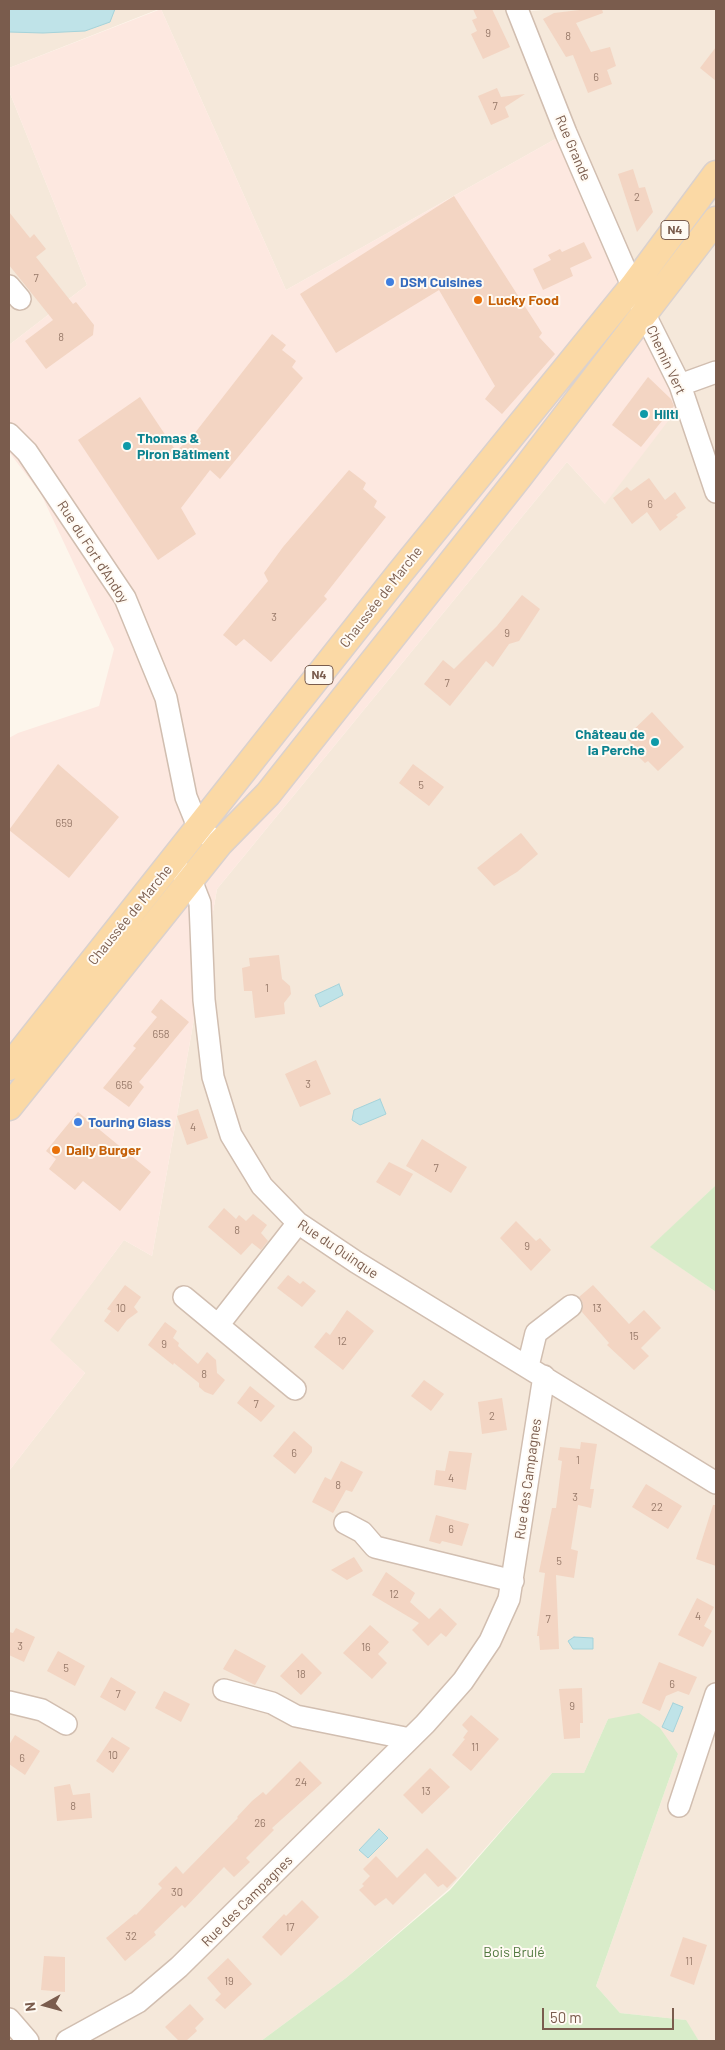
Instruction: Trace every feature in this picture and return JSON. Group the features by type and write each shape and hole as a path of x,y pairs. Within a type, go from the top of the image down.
{"main road":[{"name":"Chaussée de Marche","path":"9,1067 390,586 633,286 716,174"},
{"name":"Chaussée de Marche","path":"9,1107 220,843 268,794 519,477 716,220"}],"street":[{"name":"Rue Grande","path":"517,9 566,133 644,313"},
{"name":"Chemin Vert","path":"644,313 680,385 716,492"},
{"path":"680,385 716,372"},
{"name":"Rue du Fort d'Andoy","path":"9,434 28,452 125,598 166,698 186,797 199,829"},
{"path":"199,829 220,843"},
{"name":"Rue du Quinque","path":"171,863 191,880 200,904 207,1042 222,1111 232,1135 258,1180 298,1223 356,1262 716,1483"},
{"path":"218,1324 298,1223"},
{"path":"184,1297 295,1389"},
{"name":"Rue des Campagnes","path":"67,2041 138,2002 180,1967 410,1739 463,1681 490,1641 509,1599 513,1581 536,1372 536,1333 571,1306"},
{"path":"345,1523 362,1532 375,1547 513,1581"},
{"path":"224,1690 272,1703 296,1716 410,1739"},
{"path":"679,1806 716,1694"},
{"path":"9,1702 42,1710 66,1724"},
{"path":"9,2019 28,2041"}],"shaded area":[{"path":"9,9 159,9 9,68"},
{"path":"161,9 517,9 518,12 555,9 716,9 716,1185 651,1247 716,1292 716,2041 699,2041 685,2020 620,2013 596,1986 678,1754 608,1719 584,1773 552,1773 450,1888 346,1978 261,2041 9,2041 9,1471 85,1373 49,1340 124,1240 152,1256 217,889 567,462 605,504 566,133 286,290"},
{"path":"161,9 286,290 566,133 681,404 605,504 567,462 217,889 152,1256 124,1240 50,1340 85,1373 9,1471 9,738 18,733 99,706 114,649 41,494 9,452 9,345 87,285 9,91 9,68"},
{"path":"9,91 87,285 9,345"}],"green space":[{"path":"716,1185 716,1292 650,1247"},
{"name":"Bois Brulé","path":"639,1713 660,1728 678,1754 596,1986 620,2013 686,2020 699,2041 261,2041 346,1978 450,1890 552,1773 584,1773 608,1719"}],"water":[{"path":"9,9 115,9 110,22 85,31 43,33 9,32"},
{"path":"339,984 343,995 320,1007 315,995"},
{"path":"380,1099 386,1114 360,1125 352,1120 354,1110"},
{"path":"574,1637 593,1638 593,1649 573,1649 568,1641"},
{"path":"673,1703 683,1707 673,1732 662,1727"},
{"path":"379,1829 388,1838 368,1858 359,1850"}],"building":[{"path":"473,9 492,9 510,47 483,59 471,34 477,31 472,20 477,18"},
{"path":"602,9 603,13 576,23 591,52 610,47 616,66 607,70 612,84 588,93 573,55 566,57 543,19 554,13"},
{"path":"716,47 716,81 700,68"},
{"path":"497,88 501,97 525,94 505,107 509,117 491,125 478,96"},
{"path":"633,169 639,188 645,187 653,212 637,232 618,174"},
{"path":"454,196 542,333 539,337 555,354 502,414 485,399 495,386 439,290 336,353 300,294"},
{"path":"9,212 30,238 34,234 46,249 36,257 73,304 76,302 94,325 93,335 46,369 25,341 53,320 9,265"},
{"path":"584,242 592,258 570,268 573,276 543,290 533,269 551,260 548,255 560,249 562,252"},
{"name":"Thomas & Piron Bâtiment","path":"272,334 286,345 282,350 296,361 292,367 303,378 220,479 210,470 181,508 196,534 158,560 78,440 140,397 176,451 191,438"},
{"name":"Hilti","path":"648,377 671,399 674,406 641,447 612,425"},
{"path":"349,470 366,483 363,489 377,501 374,507 386,517 324,596 327,599 271,662 244,639 236,646 223,635 268,581 264,573 283,547"},
{"path":"649,478 665,500 675,492 686,508 660,531 647,512 632,524 613,498 627,487 631,491"},
{"path":"522,595 540,609 519,641 509,644 493,667 486,661 450,706 424,684 443,660 454,669 497,626"},
{"name":"Château de la Perche","path":"652,712 684,747 658,771 648,761 645,763 633,751 635,748 626,737"},
{"path":"58,764 119,817 69,878 9,830"},
{"path":"413,764 444,787 429,806 399,783"},
{"path":"521,833 538,854 517,872 494,886 477,868"},
{"path":"279,955 282,979 290,986 291,994 284,1003 285,1014 255,1018 252,991 244,991 242,968 250,966 249,958"},
{"path":"161,999 189,1022 139,1082 144,1087 129,1107 103,1088 136,1048 133,1046 157,1017 151,1012"},
{"path":"316,1060 331,1094 300,1107 285,1074"},
{"path":"198,1109 208,1138 187,1145 177,1116"},
{"path":"78,1112 151,1172 120,1211 83,1181 75,1190 49,1169 56,1159 46,1151"},
{"path":"422,1139 467,1167 451,1193 406,1166"},
{"path":"389,1162 413,1174 400,1196 376,1182"},
{"path":"224,1208 236,1219 239,1215 246,1221 253,1214 267,1225 261,1233 268,1241 261,1250 252,1243 241,1255 208,1227"},
{"path":"516,1221 536,1241 540,1238 551,1250 531,1271 500,1238"},
{"path":"288,1275 300,1284 303,1281 316,1291 302,1307 277,1288"},
{"path":"125,1285 141,1297 134,1307 138,1312 127,1320 118,1332 104,1321 111,1311 107,1309"},
{"path":"593,1285 629,1324 644,1310 661,1328 641,1348 649,1356 634,1370 607,1345 609,1343 582,1312 583,1304 579,1297"},
{"path":"347,1310 374,1331 343,1370 314,1347 326,1332 330,1335"},
{"path":"165,1322 177,1331 173,1338 179,1343 178,1346 198,1364 207,1352 216,1360 217,1373 225,1380 213,1395 205,1392 199,1387 199,1383 148,1345"},
{"path":"424,1380 444,1394 431,1411 411,1396"},
{"path":"250,1386 275,1406 261,1422 237,1403"},
{"path":"502,1398 507,1430 482,1434 478,1402"},
{"path":"294,1431 312,1447 312,1452 295,1474 273,1456"},
{"path":"581,1442 597,1444 590,1489 594,1489 591,1508 578,1505 571,1549 578,1551 574,1578 556,1575 559,1649 540,1650 539,1636 537,1636 545,1573 539,1572 552,1508 556,1508 562,1461 558,1460 560,1447 580,1449"},
{"path":"449,1451 472,1453 466,1490 434,1485 436,1470 445,1471"},
{"path":"341,1461 363,1472 352,1492 346,1490 333,1513 312,1502 325,1477 331,1480"},
{"path":"646,1484 682,1506 668,1529 632,1507"},
{"path":"713,1505 716,1505 716,1566 696,1559"},
{"path":"436,1515 469,1524 462,1546 442,1541 440,1544 429,1541"},
{"path":"354,1557 363,1571 347,1580 331,1570"},
{"path":"386,1572 415,1593 410,1602 429,1619 440,1608 457,1624 446,1637 441,1633 428,1646 412,1630 419,1623 372,1595"},
{"path":"697,1598 714,1607 704,1626 712,1631 703,1647 678,1635"},
{"path":"370,1625 389,1642 378,1654 387,1663 372,1679 343,1653"},
{"path":"16,1628 35,1637 24,1662 9,1655 9,1632 13,1633"},
{"path":"235,1649 266,1666 255,1685 223,1669"},
{"path":"58,1651 85,1666 75,1686 47,1671"},
{"path":"302,1653 322,1673 301,1695 280,1676"},
{"path":"659,1662 697,1677 689,1695 678,1691 666,1696 660,1711 642,1703"},
{"path":"111,1677 136,1692 125,1711 100,1697"},
{"path":"582,1688 583,1723 580,1723 580,1738 564,1739 559,1689"},
{"path":"164,1691 190,1704 181,1722 155,1708"},
{"path":"471,1715 499,1739 471,1771 452,1755 465,1739 463,1738 468,1731 462,1725"},
{"path":"15,1735 40,1751 25,1775 9,1764 9,1745"},
{"path":"112,1737 130,1748 113,1773 96,1761"},
{"path":"300,1761 322,1783 272,1828 274,1830 246,1858 250,1862 234,1877 224,1867 185,1908 182,1905 154,1932 156,1935 125,1961 106,1938 136,1915 162,1888 158,1884 176,1866 183,1874 238,1818 252,1801 263,1792 266,1795"},
{"path":"430,1768 450,1787 422,1814 403,1795"},
{"path":"70,1784 73,1795 90,1793 92,1818 57,1821 54,1787"},
{"path":"427,1848 457,1878 447,1888 443,1884 438,1887 425,1873 393,1905 386,1898 375,1906 359,1890 370,1876 363,1869 376,1856 397,1878"},
{"path":"302,1900 319,1917 281,1956 262,1937 284,1914 286,1916"},
{"path":"683,1937 707,1945 694,1985 670,1976"},
{"path":"44,1956 65,1957 65,1992 41,1990"},
{"path":"228,1958 252,1984 225,2009 215,2000 221,1994 207,1978"},
{"path":"190,2004 204,2019 195,2028 197,2031 186,2041 179,2041 165,2027"}],"place":[{"name":"DSM Cuisines","path":"390,282"},
{"name":"Lucky Food","path":"478,300"},
{"name":"Hilti","path":"644,414"},
{"name":"Thomas & Piron Bâtiment","path":"127,446"},
{"name":"Château de la Perche","path":"655,742"},
{"name":"Touring Glass","path":"78,1122"},
{"name":"Daily Burger","path":"56,1150"}]}
